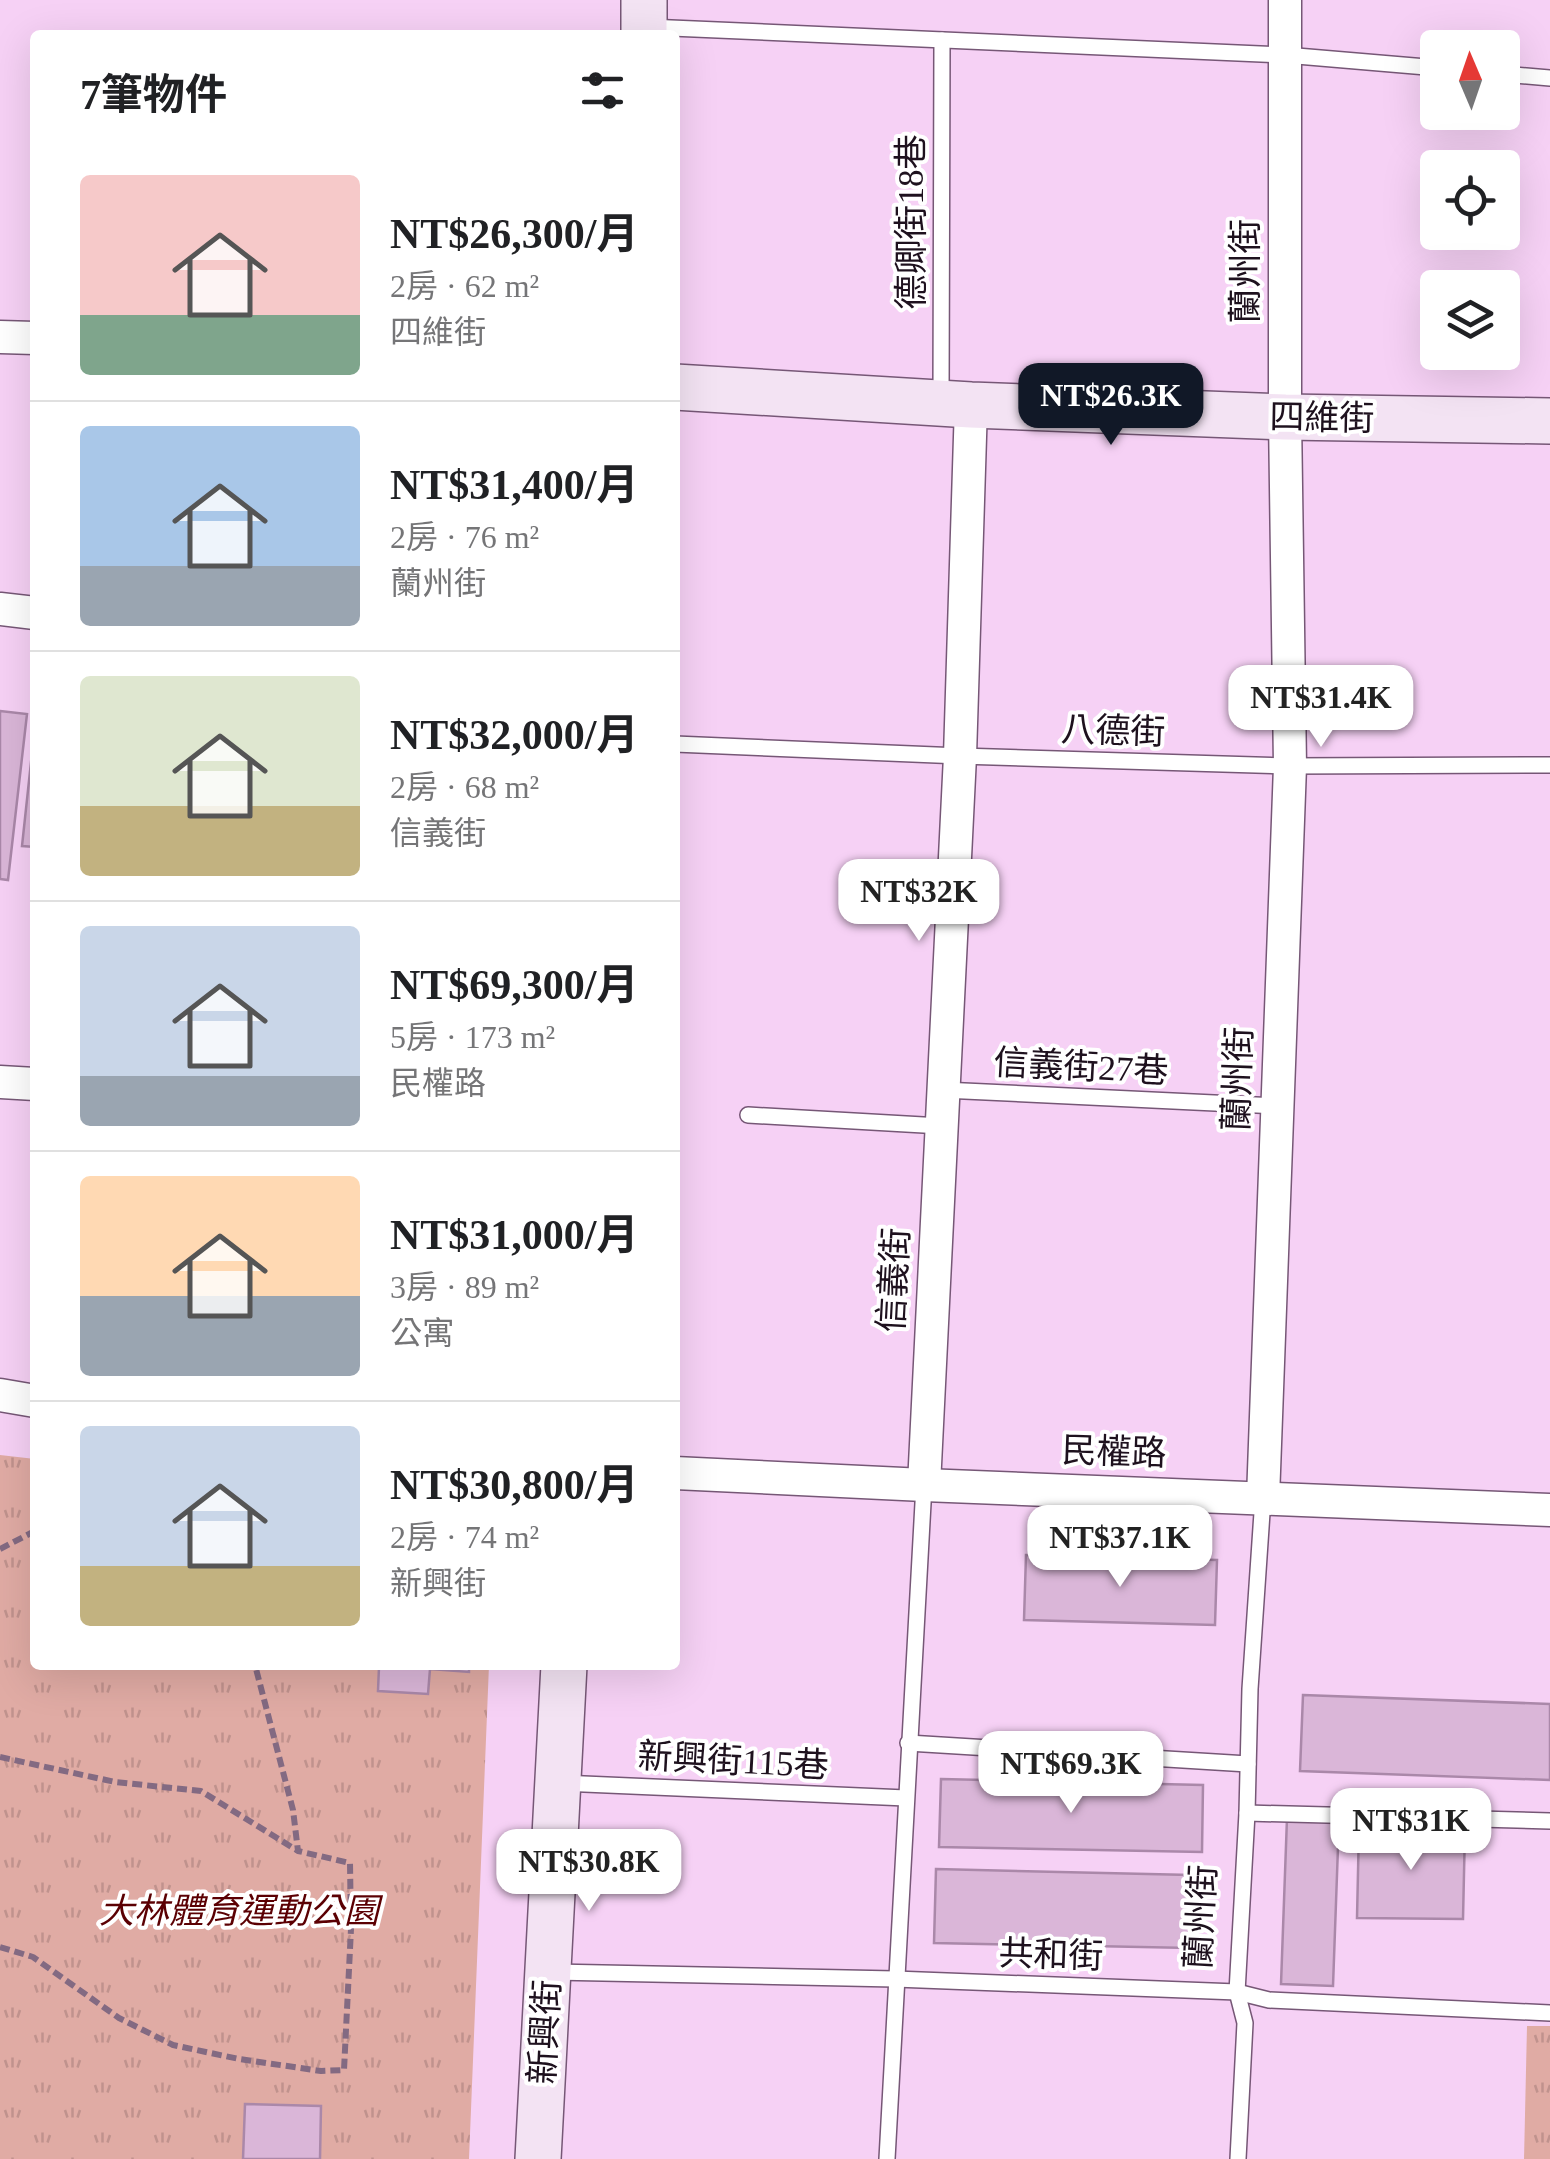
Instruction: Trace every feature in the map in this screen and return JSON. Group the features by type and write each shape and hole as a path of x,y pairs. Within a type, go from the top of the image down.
{"main road":[{"name":"四維街","path":"680,387 1284,418 1550,421"},
{"name":"新興街","path":"538,2159 564,1670"}],"street":[{"name":"蘭州街","path":"1263,1498 1290,766 1284,418 1285,0"},
{"path":"0,336 30,338"},
{"name":"信義街","path":"924,1485 960,756 956,404"},
{"path":"0,608 30,612"},
{"path":"0,1082 30,1084"},
{"path":"0,1396 30,1400"},
{"name":"民權路","path":"680,1473 1550,1510"}],"lane":[{"path":"644,21 1420,67"},
{"name":"德卿街18巷","path":"942,40 956,404"},
{"path":"1520,76 1550,78"},
{"name":"八德街","path":"680,744 1290,766 1550,765"},
{"name":"信義街27巷","path":"943,1090 1277,1106"},
{"path":"748,1115 941,1126"},
{"name":"信義街","path":"887,2159 924,1485"},
{"name":"蘭州街","path":"1238,2159 1245,2023 1237,1992 1263,1498"},
{"path":"908,1742 1248,1764"},
{"name":"新興街115巷","path":"558,1783 906,1798"},
{"path":"1247,1813 1550,1821"},
{"name":"共和街","path":"549,1972 896,1979 1237,1992 1270,2000 1550,2013"}],"path":[{"path":"0,1549 30,1534"},
{"path":"257,1670 293,1810 298,1851"},
{"path":"0,1756 115,1782 201,1791 298,1851 350,1863 344,2070 239,2059 173,2045 119,2018 34,1957 0,1947"}],"green space":[{"name":"大林體育運動公園","path":"0,1455 30,1458 30,1670 489,1670 469,2159 0,2159"},
{"path":"1527,2026 1550,2026 1550,2159 1524,2159"}],"building":[{"path":"0,711 27,714 8,880 0,879"},
{"path":"30,772 30,847 22,846"},
{"path":"1026,1555 1217,1560 1215,1625 1024,1620"},
{"path":"379,1670 430,1670 428,1694 378,1691"},
{"path":"1303,1695 1550,1704 1550,1780 1300,1771"},
{"path":"941,1779 1203,1785 1202,1852 939,1847"},
{"path":"1287,1818 1339,1819 1333,1986 1281,1984"},
{"path":"1359,1827 1465,1828 1463,1919 1357,1918"},
{"path":"936,1869 1191,1875 1190,1948 934,1943"},
{"path":"245,2104 321,2106 320,2159 243,2159"}]}
